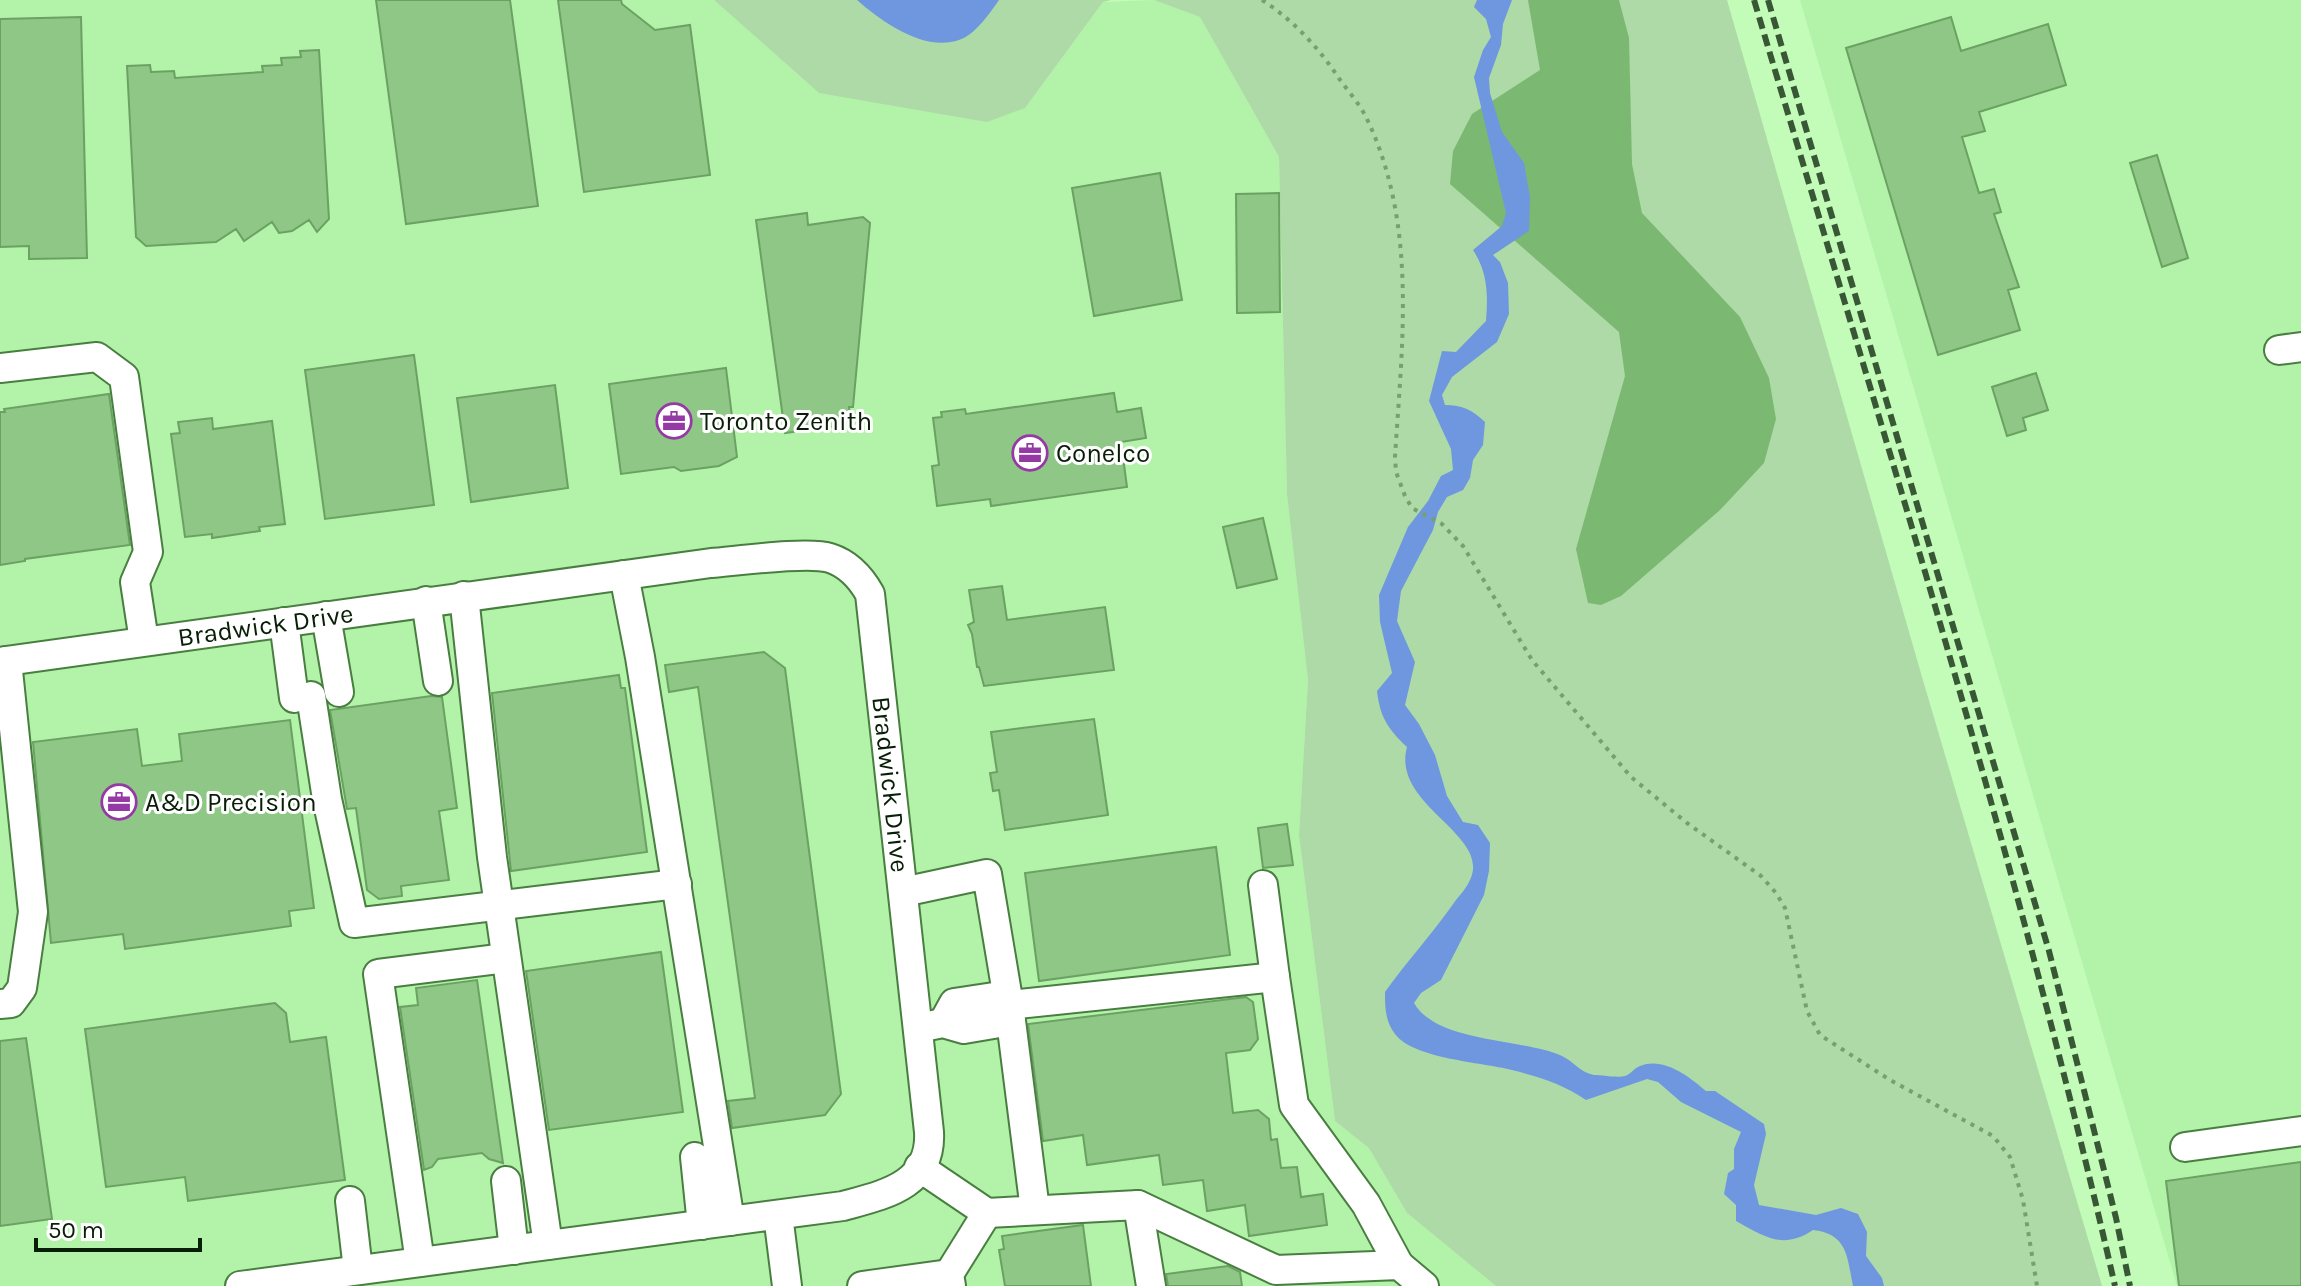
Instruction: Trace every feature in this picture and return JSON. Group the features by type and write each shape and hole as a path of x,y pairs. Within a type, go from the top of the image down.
{"street":[{"path":"0,368 97,357 124,377 148,552 135,582 144,641"},
{"name":"Bradwick Drive","path":"3,661 711,563 828,557 860,576 872,603 903,892 930,1025 930,1145 919,1167"},
{"path":"624,575 730,1221"},
{"path":"464,596 499,905 548,1245"},
{"path":"426,601 438,681"},
{"path":"326,616 315,696 327,799 354,923 677,884"},
{"path":"284,622 315,696"},
{"path":"0,1004 11,1003 22,988 33,912 3,661"},
{"path":"903,892 987,874 1009,1007 1035,1210"},
{"path":"1263,885 1294,1105 1366,1204 1399,1265 1424,1286"},
{"path":"420,1262 378,974 506,958"},
{"path":"930,1025 964,1029 1009,1007 1275,977"},
{"path":"2185,1147 2301,1131"},
{"path":"695,1157 702,1225"},
{"path":"240,1286 843,1206 874,1199 910,1182 919,1167 987,1213 1138,1205 1276,1270 1399,1265"},
{"path":"506,1181 514,1250"},
{"path":"350,1201 358,1270"},
{"path":"1138,1205 1151,1286"},
{"path":"862,1286 950,1280 987,1213"},
{"path":"778,1215 787,1286"}],"path":[{"path":"1262,0 1320,50 1365,115 1385,166 1399,227 1404,295 1396,472 1412,508 1442,524 1463,546 1532,660 1631,777 1687,823 1761,876 1776,893 1785,908 1807,1011 1820,1035 1890,1080 1993,1136 2010,1157 2023,1200 2037,1286"}],"shaded area":[{"path":"0,0 714,0 819,93 1025,108 1103,2 1154,0 1200,17 1279,157 1287,493 1308,680 1299,835 1335,1121 1369,1147 1407,1213 1496,1286 0,1286"},
{"path":"714,0 1111,0 1103,2 1025,108 987,122 819,93"},
{"path":"1154,0 1727,0 2102,1286 1496,1286 1407,1213 1369,1148 1335,1121 1299,835 1308,680 1287,494 1279,157 1200,17"},
{"path":"1528,0 1619,0 1629,38 1632,164 1642,213 1740,317 1769,378 1776,419 1764,463 1720,510 1621,596 1601,605 1588,603 1576,549 1625,376 1619,332 1450,184 1453,151 1472,114 1540,70"},
{"path":"1800,0 2301,0 2301,1286 2177,1286"}],"water":[{"path":"857,0 999,0 971,33 946,43 904,33"},
{"path":"1477,0 1512,0 1489,78 1490,93 1502,132 1524,163 1530,197 1529,231 1493,255 1500,262 1508,283 1509,314 1497,342 1452,377 1442,395 1445,405 1467,409 1485,422 1483,445 1473,460 1470,478 1463,490 1447,497 1438,512 1433,530 1401,591 1397,621 1415,662 1405,705 1435,755 1447,796 1463,822 1478,825 1490,843 1489,871 1484,895 1441,980 1421,993 1414,1003 1425,1016 1441,1026 1460,1033 1545,1050 1562,1056 1589,1074 1622,1077 1640,1066 1658,1064 1684,1074 1706,1091 1715,1091 1764,1124 1766,1134 1754,1185 1759,1205 1816,1215 1841,1208 1858,1214 1867,1232 1866,1256 1882,1278 1884,1286 1853,1286 1844,1249 1825,1232 1813,1230 1792,1239 1774,1239 1736,1221 1736,1205 1724,1194 1728,1173 1734,1169 1734,1149 1741,1132 1681,1102 1658,1082 1647,1079 1586,1100 1560,1085 1532,1075 1417,1049 1395,1034 1387,1019 1385,992 1466,888 1473,863 1456,833 1413,786 1406,768 1407,747 1386,722 1377,691 1392,673 1380,622 1379,595 1408,527 1428,501 1441,476 1453,470 1451,449 1429,401 1442,351 1456,352 1486,321 1486,284 1473,250 1502,226 1506,213 1474,77 1491,37 1486,19 1474,7"}],"building":[{"path":"376,0 510,0 538,206 406,224"},
{"path":"558,0 621,0 655,30 690,25 710,175 584,192"},
{"path":"81,17 87,258 29,259 29,246 0,247 0,19"},
{"path":"1951,17 1961,51 2048,24 2066,85 1979,112 1985,131 1962,137 1979,193 1994,189 2001,212 1994,214 2019,287 2008,290 2020,330 1938,355 1846,48"},
{"path":"319,50 329,219 317,232 309,220 292,231 279,233 272,222 244,241 236,229 216,242 146,246 136,237 127,66 150,65 151,72 174,71 175,78 263,72 262,66 282,65 281,58 301,57 300,51"},
{"path":"2157,155 2188,258 2162,267 2130,163"},
{"path":"1160,173 1182,300 1094,316 1072,188"},
{"path":"1279,193 1280,312 1237,313 1236,194"},
{"path":"807,213 808,225 863,217 870,223 853,407 849,407 851,424 785,433 756,220"},
{"path":"414,355 434,505 325,519 305,370"},
{"name":"Toronto Zenith","path":"726,368 737,457 719,466 681,471 674,467 621,474 609,384"},
{"path":"2036,373 2048,410 2023,418 2026,430 2007,436 1992,387"},
{"path":"555,385 568,488 471,502 457,398"},
{"name":"Conelco","path":"1114,393 1117,412 1141,408 1146,438 1121,442 1127,487 991,506 990,499 937,506 932,466 939,465 933,418 942,417 941,412 965,409 966,414"},
{"path":"109,394 130,545 0,565 0,412"},
{"path":"212,418 213,429 272,421 285,524 212,538 212,534 185,537 171,434 180,433 178,422"},
{"path":"1263,518 1277,579 1237,588 1223,527"},
{"path":"1002,586 1007,620 1105,607 1114,670 984,686 968,625 974,622 969,590"},
{"path":"764,652 785,668 841,1094 825,1115 732,1128 728,1101 755,1098 698,687 669,692 665,665"},
{"path":"619,675 621,688 625,688 647,852 511,871 492,693"},
{"path":"442,697 457,808 439,811 449,880 401,886 402,896 379,899 367,890 356,808 347,809 330,710"},
{"path":"1094,719 1108,815 1005,830 999,790 993,791 990,773 997,772 991,732"},
{"path":"290,720 314,908 289,911 291,926 125,949 123,934 51,943 33,742 137,729 142,766 182,761 179,734"},
{"path":"1287,824 1293,865 1263,868 1258,828"},
{"path":"1216,847 1230,955 1039,981 1025,873"},
{"path":"661,952 683,1112 549,1130 526,971"},
{"path":"477,980 503,1163 489,1159 482,1153 438,1159 432,1167 424,1170 400,1007 418,1005 416,988"},
{"path":"1246,997 1253,1002 1258,1039 1250,1050 1226,1053 1233,1113 1258,1110 1269,1119 1271,1140 1277,1139 1281,1168 1297,1167 1301,1197 1323,1194 1327,1225 1249,1236 1245,1205 1207,1211 1203,1180 1163,1185 1159,1155 1087,1165 1083,1135 1043,1141 1028,1024"},
{"path":"275,1003 286,1013 290,1042 326,1037 345,1180 188,1201 185,1177 106,1187 85,1029"},
{"path":"26,1038 52,1219 0,1226 0,1041"},
{"path":"2301,1162 2301,1286 2179,1286 2166,1181"},
{"path":"1083,1225 1091,1286 1005,1286 999,1250 1004,1249 1002,1236"},
{"path":"1228,1266 1240,1272 1242,1286 1168,1286 1166,1274"}],"railway":[{"path":"1754,0 1991,801 2035,962 2115,1286"},
{"path":"1768,0 2049,951 2130,1286"}],"place":[{"name":"Toronto Zenith","path":"674,421"},
{"name":"Conelco","path":"1030,453"},
{"name":"A&D Precision","path":"119,802"}]}
